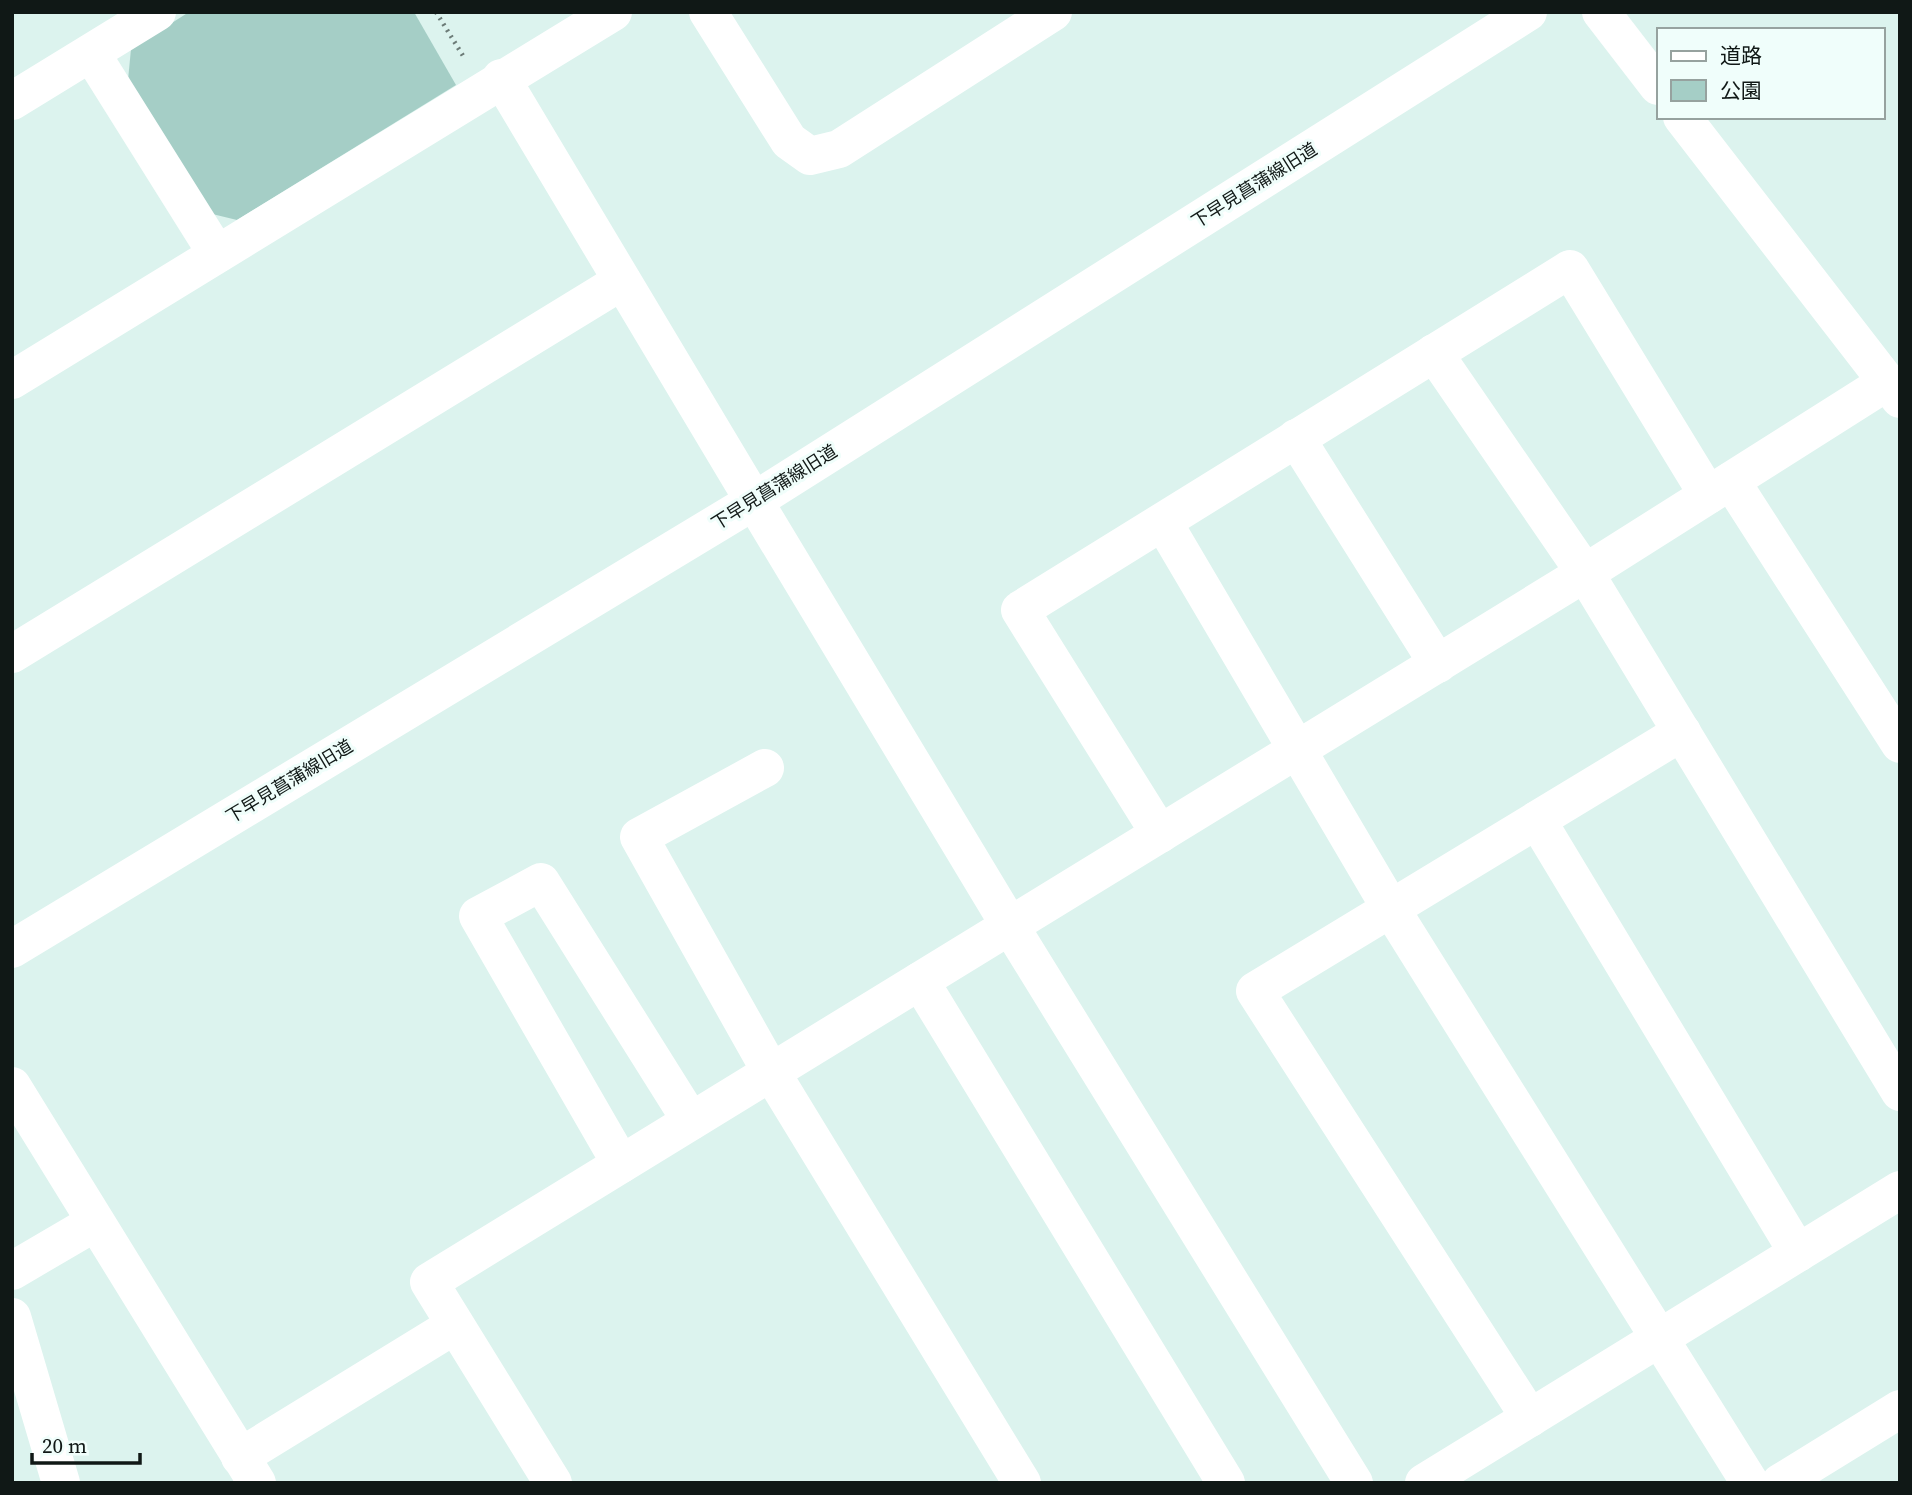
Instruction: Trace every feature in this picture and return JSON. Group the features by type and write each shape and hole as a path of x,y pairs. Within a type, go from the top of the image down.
{"street":[{"path":"12,101 158,12"},
{"path":"12,380 501,78 613,12"},
{"path":"708,12 789,141 810,156 839,149 1053,12"},
{"name":"下早見菖蒲線旧道","path":"12,949 754,501 1528,12"},
{"path":"1601,12 1657,85"},
{"path":"91,53 217,254"},
{"path":"501,78 1010,926 1354,1483"},
{"path":"554,1483 429,1282 1438,664 1720,488 1893,390 1684,119"},
{"path":"1160,834 1020,610 1570,269 1900,744"},
{"path":"12,654 622,281"},
{"path":"1434,353 1585,573 1900,1092"},
{"path":"1296,439 1438,664"},
{"path":"1163,522 1391,909 1750,1483"},
{"path":"1530,1418 1255,991 1682,732"},
{"path":"765,768 639,836 771,1072 1022,1483"},
{"path":"1537,820 1798,1253"},
{"path":"621,1164 478,916 541,882 691,1121"},
{"path":"920,981 1226,1483"},
{"path":"12,1086 248,1470 456,1325"},
{"path":"1424,1483 1900,1190"},
{"path":"12,1271 94,1223"},
{"path":"12,1317 61,1483"},
{"path":"1780,1483 1900,1409"}],"path":[{"path":"436,12 467,62"}],"green space":[{"path":"189,12 414,12 456,85 237,220 204,212 128,80 131,49"}]}
